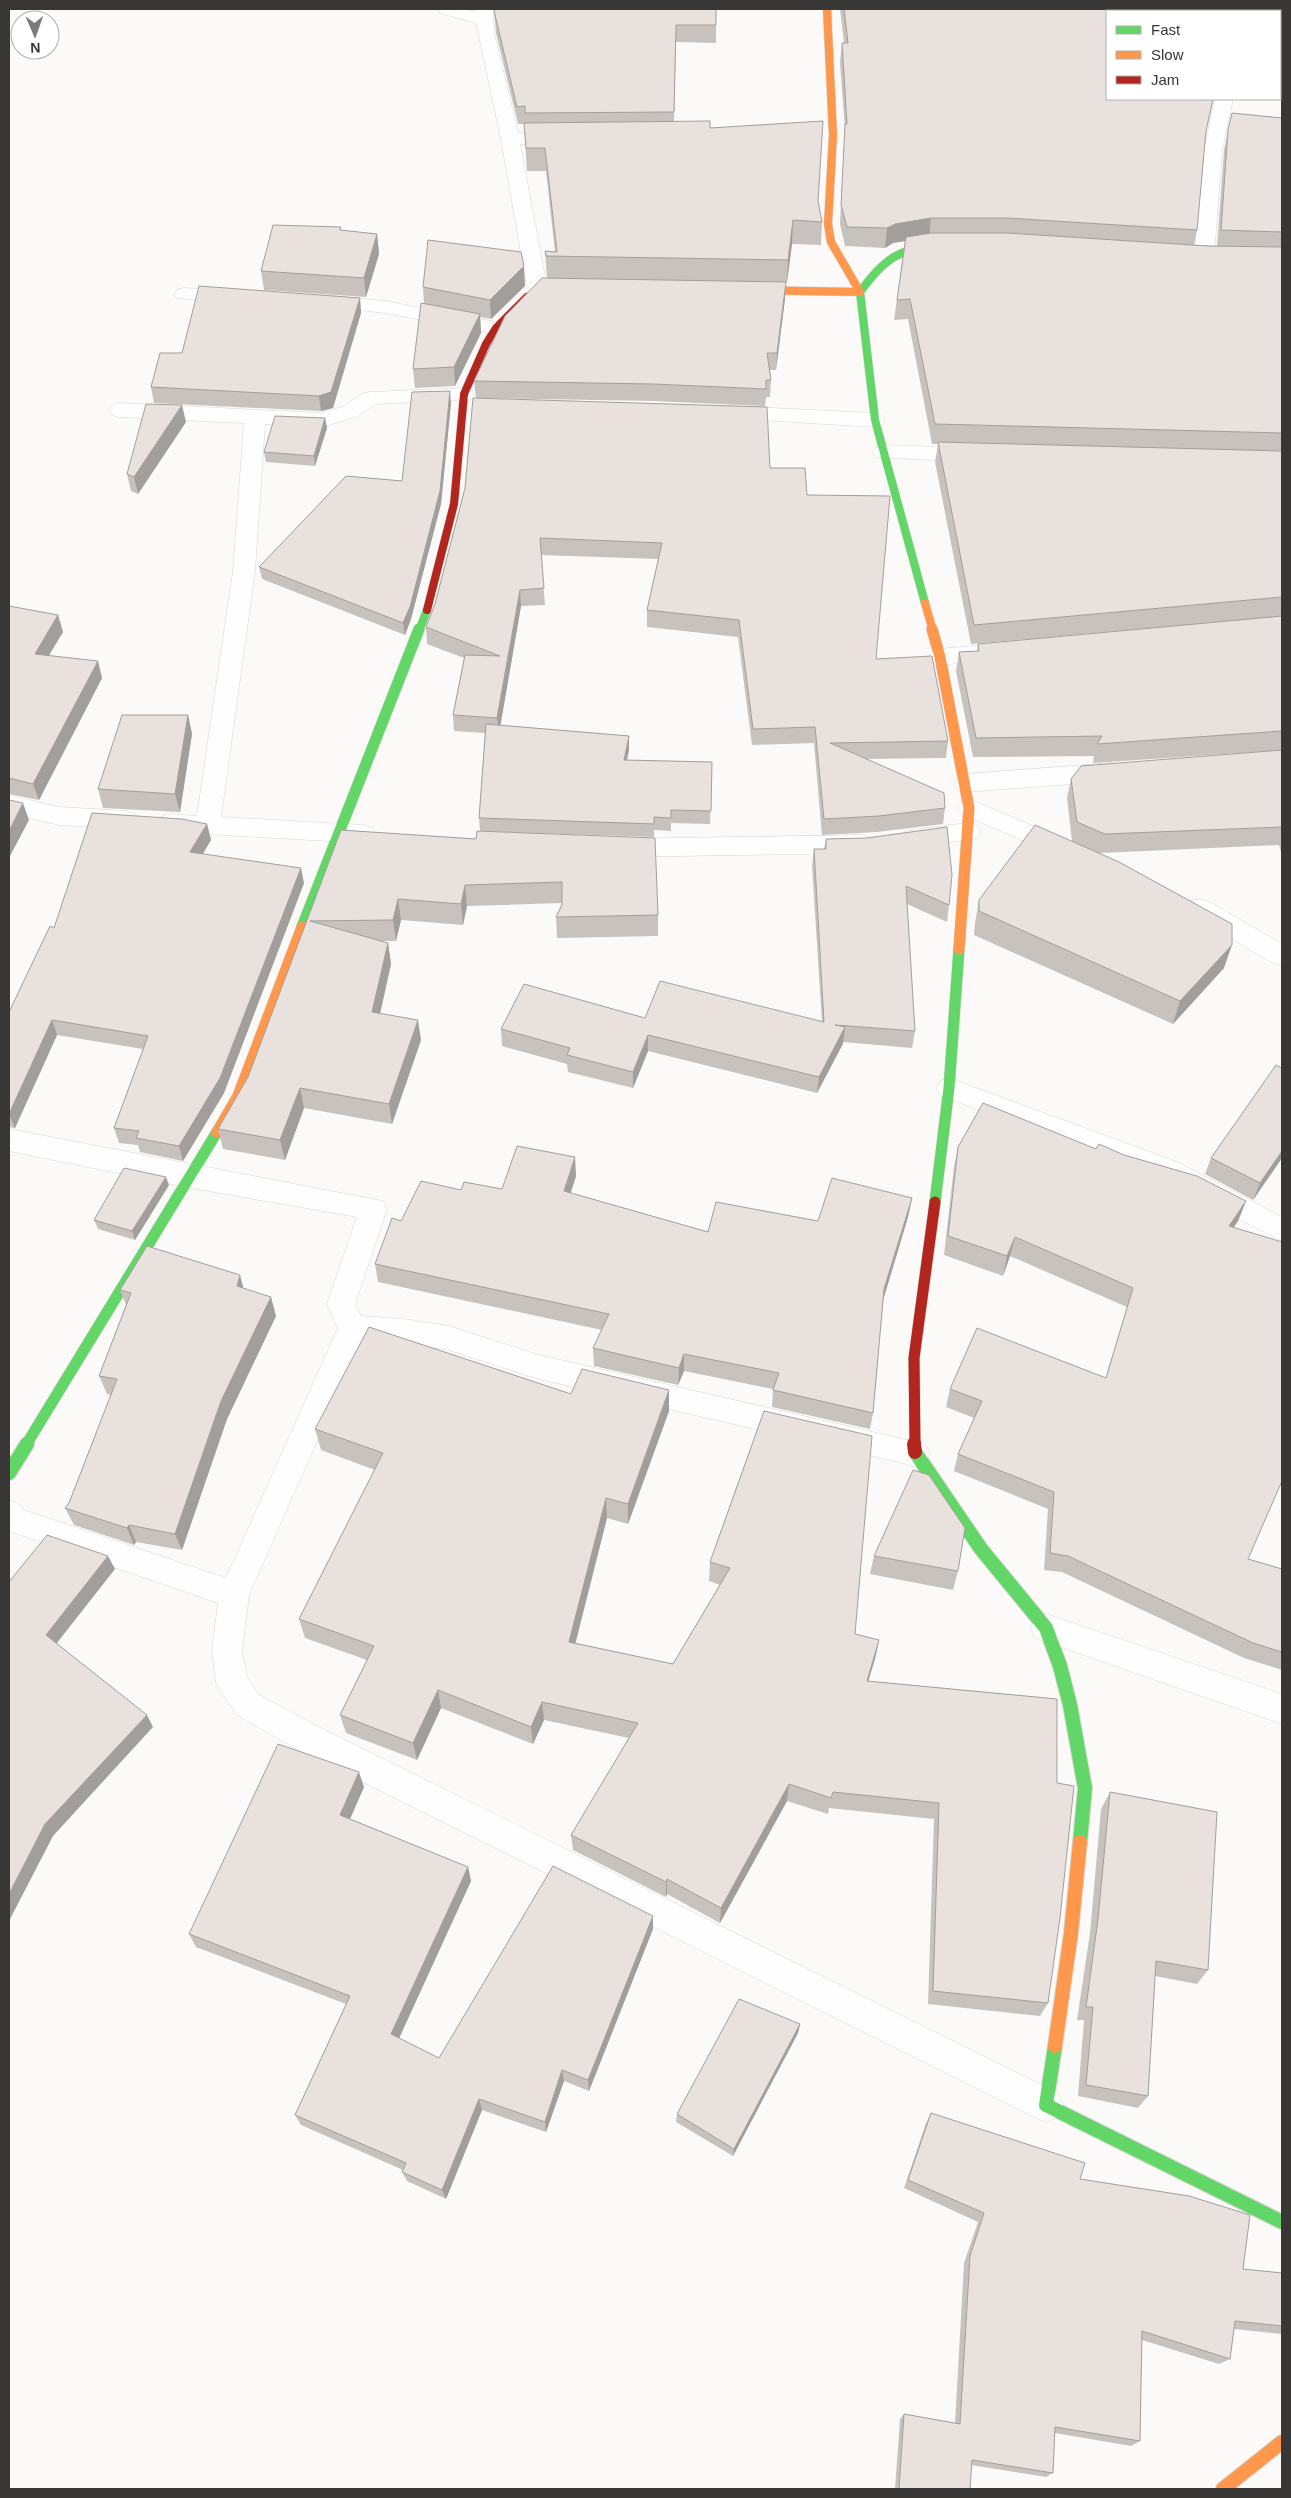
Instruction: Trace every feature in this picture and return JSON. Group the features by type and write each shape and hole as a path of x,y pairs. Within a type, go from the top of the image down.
{"street":[{"path":"9,1473 191,1177 238,1096 338,832 424,620 454,504 469,402 476,371 486,344 496,328 542,287 484,15 446,9"},
{"path":"827,9 833,135 828,224 831,242 860,292 874,420 940,657 966,783 969,808 969,832 949,1088 914,1367 912,1424 915,1453 980,1549 1046,1628 1060,1666 1070,1705 1085,1788 1071,1933 1046,2105"},
{"path":"1204,258 1213,150 1224,100"},
{"path":"814,135 833,135"},
{"path":"510,139 579,138"},
{"path":"860,292 884,259 900,249 948,245"},
{"path":"733,290 860,292"},
{"path":"184,294 252,298"},
{"path":"301,300 385,307 496,328"},
{"path":"119,410 322,420 349,412 371,398 469,402"},
{"path":"711,412 874,420"},
{"path":"208,825 231,665 253,479 255,418"},
{"path":"883,452 990,455"},
{"path":"940,657 1018,650"},
{"path":"966,783 1134,770"},
{"path":"9,804 60,816 388,836"},
{"path":"969,808 1088,859"},
{"path":"597,848 685,849 865,844 969,832"},
{"path":"1179,899 1206,911 1282,956"},
{"path":"949,1088 1168,1170 1282,1230"},
{"path":"9,1140 191,1177 373,1209 341,1304 352,1328 234,1595 227,1651 232,1682 248,1705 306,1737 348,1756 1282,2222"},
{"path":"352,1328 404,1331 449,1338 539,1367 915,1453"},
{"path":"9,1513 14,1520 234,1595"},
{"path":"1046,1628 1282,1709"},
{"path":"1223,2489 1282,2442"}],"building":[{"path":"494,9 716,9 716,25 676,25 674,112 525,113 525,106 517,107"},
{"path":"844,9 1129,9 1106,10 1106,100 1213,100 1206,131 1197,230 1007,218 931,218 895,224 887,228 847,227 841,205 845,124 847,124 842,43 848,43"},
{"path":"1282,9 1282,25 1281,10 1232,10"},
{"path":"1232,113 1282,118 1282,232 1221,230 1228,130"},
{"path":"710,121 710,128 823,121 818,201 822,222 793,220 788,260 546,256 545,251 557,252 545,148 526,148 524,123"},
{"path":"273,225 341,227 340,230 377,234 364,278 261,271"},
{"path":"931,233 1007,233 1208,246 1282,247 1282,433 935,424 910,299 897,300 906,237"},
{"path":"428,240 521,252 524,266 490,300 423,287"},
{"path":"542,278 786,282 777,353 767,353 771,380 766,380 766,389 653,384 474,381 505,316"},
{"path":"199,286 360,298 331,392 319,396 151,387 160,353 182,353"},
{"path":"421,303 480,314 454,367 413,369"},
{"path":"450,391 440,491 410,607 403,623 259,567 346,476 402,481 412,392"},
{"path":"473,398 767,407 770,468 805,468 807,495 890,496 876,659 932,656 948,741 830,743 944,793 945,808 879,816 824,819 815,727 753,729 739,620 647,610 662,543 540,538 544,588 520,590 497,718 453,715 465,655 500,656 426,627 435,604 465,488"},
{"path":"146,404 182,405 134,477 127,474"},
{"path":"275,416 325,418 314,456 264,452"},
{"path":"938,442 1282,451 1282,597 974,625"},
{"path":"9,606 58,615 35,654 98,661 33,784 9,778"},
{"path":"1282,616 1282,731 1097,744 1102,736 976,738 959,652 979,651 978,644"},
{"path":"122,715 188,715 175,794 98,789"},
{"path":"486,724 629,736 624,760 712,762 711,811 671,810 671,818 654,817 654,824 479,818"},
{"path":"1282,750 1282,827 1105,834 1077,822 1071,779 1081,766"},
{"path":"9,800 23,803 9,831"},
{"path":"92,813 182,819 207,824 190,852 301,868 220,1078 179,1146 136,1138 139,1131 114,1128 148,1036 52,1020 9,1114 9,1012 50,926 54,928"},
{"path":"1035,825 1119,862 1232,924 1232,945 1180,1001 979,911 979,900"},
{"path":"947,827 952,875 949,905 906,886 915,1031 835,1025 845,1027 819,1077 648,1035 633,1072 567,1055 570,1048 501,1029 524,984 645,1018 660,981 824,1022 814,849 826,849 826,839 867,838"},
{"path":"341,830 476,839 477,831 655,838 658,915 556,917 562,905 562,882 465,885 461,904 398,899 393,920 310,921 388,943 372,1012 418,1020 389,1104 300,1088 280,1140 218,1129 248,1077"},
{"path":"1276,1065 1282,1068 1282,1151 1260,1183 1211,1158"},
{"path":"983,1103 1096,1149 1099,1144 1124,1155 1197,1176 1246,1201 1229,1226 1282,1242 1282,1481 1248,1559 1282,1569 1282,1652 1253,1643 1068,1556 1050,1553 1054,1492 958,1454 982,1401 950,1389 977,1328 1106,1378 1133,1288 1015,1237 1007,1256 948,1236 958,1147"},
{"path":"517,1146 575,1157 564,1191 708,1232 716,1202 818,1221 832,1178 912,1198 884,1289 873,1413 773,1390 779,1373 684,1354 679,1368 593,1348 609,1314 375,1264 392,1218 401,1221 421,1181 461,1190 464,1182 502,1189"},
{"path":"124,1168 166,1177 132,1231 94,1220"},
{"path":"147,1246 240,1275 237,1286 271,1297 221,1401 175,1534 129,1525 127,1528 65,1508 69,1503 117,1379 99,1376 131,1293 120,1290"},
{"path":"369,1327 571,1394 582,1369 669,1390 628,1504 606,1498 569,1642 673,1664 730,1568 710,1562 764,1411 872,1436 855,1634 879,1640 867,1681 1057,1699 1057,1783 1074,1786 1060,1918 1048,2003 933,1991 939,1803 833,1792 831,1798 789,1784 721,1908 667,1879 666,1882 571,1835 638,1723 542,1702 531,1727 438,1690 413,1743 340,1715 374,1646 299,1619 383,1453 315,1429"},
{"path":"913,1470 929,1475 965,1528 958,1571 874,1556"},
{"path":"47,1535 108,1556 46,1635 147,1715 45,1824 9,1894 9,1582"},
{"path":"278,1744 359,1772 340,1815 468,1867 391,2034 439,2058 553,1866 653,1916 588,2080 562,2070 545,2122 479,2099 442,2190 402,2172 406,2163 295,2115 350,1996 189,1934"},
{"path":"1110,1792 1217,1812 1208,1970 1156,1961 1148,2096 1086,2085 1093,2007 1086,2007 1098,1919"},
{"path":"739,1999 800,2024 734,2149 677,2114"},
{"path":"931,2113 1085,2163 1080,2179 1189,2196 1250,2215 1243,2269 1282,2273 1282,2326 1235,2321 1230,2359 1142,2331 1140,2441 1055,2427 1053,2473 972,2460 970,2489 899,2489 904,2414 960,2424 970,2256 984,2213 908,2180"}],"traffic: fast":[{"path":"925,603 875,420 860,292 877,270 893,256 912,248 940,245"},
{"path":"302,927 427,610"},
{"path":"935,1202 949,1088 959,949"},
{"path":"9,1473 217,1132"},
{"path":"915,1452 981,1549 1046,1628 1060,1666 1070,1705 1085,1788 1080,1842"},
{"path":"1055,2046 1046,2105 1282,2222"}],"traffic: slow":[{"path":"748,290 860,292 831,242 828,224 833,135 827,9"},
{"path":"925,603 940,657 969,808 959,949"},
{"path":"217,1132 238,1096 302,927"},
{"path":"1055,2046 1071,1933 1080,1842"},
{"path":"1223,2489 1282,2442"}],"traffic: jam":[{"path":"427,610 454,504 464,394 486,344 496,328 527,297"},
{"path":"915,1452 913,1421 914,1358 935,1202"}]}
